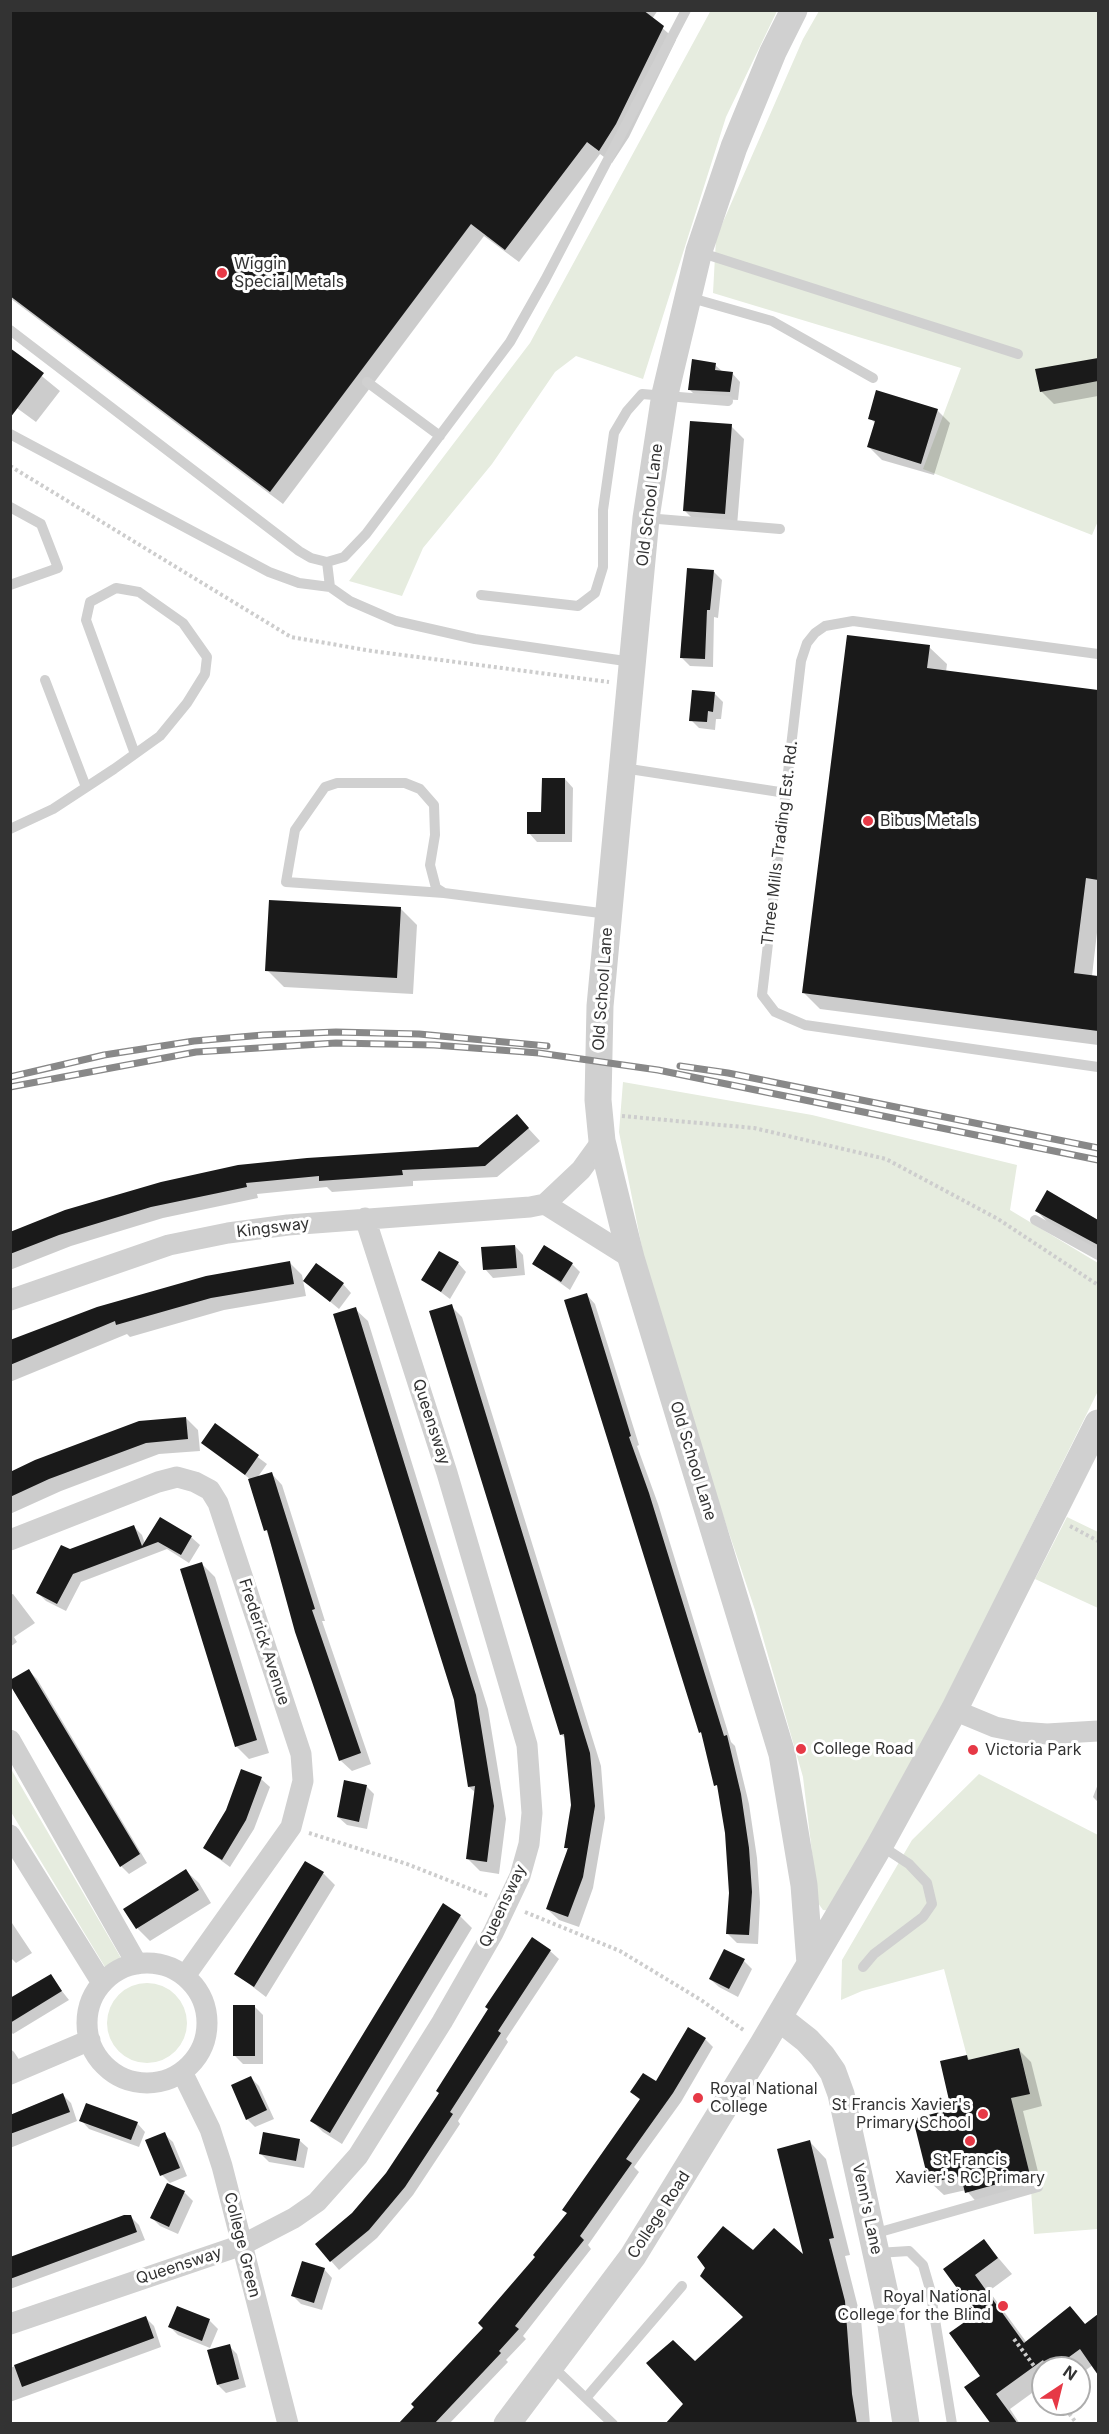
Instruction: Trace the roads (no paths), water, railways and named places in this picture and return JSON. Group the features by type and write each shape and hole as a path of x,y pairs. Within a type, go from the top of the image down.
{"street":[{"name":"Old School Lane","path":"794,10 773,52 734,147 699,251 664,394 646,518 600,1006 599,1119 631,1258 782,1754 798,1841 810,1964"},
{"path":"599,1119 581,1170 545,1204 631,1258"},
{"name":"Kingsway","path":"10,1300 169,1245 228,1233 365,1218 530,1207 545,1204"},
{"name":"Queensway","path":"10,2324 243,2245 294,2218 317,2202 358,2156 442,2022 520,1876 529,1844 532,1813 527,1745 447,1473 365,1218"},
{"name":"College Road","path":"507,2424 633,2256 679,2185 763,2044 880,1845 954,1710 1098,1423"},
{"name":"Frederick Avenue","path":"10,1540 158,1482 177,1478 195,1482 210,1490 218,1503 301,1754 303,1781 291,1827 185,1976"},
{"path":"954,1710 995,1727 1020,1732 1047,1734 1098,1731"},
{"path":"10,1740 136,1964"},
{"path":"10,1835 102,1983"},
{"path":"136,1964 161,1965 185,1976 198,1991 206,2009 207,2033 199,2054 182,2072 166,2080 142,2083 119,2076 108,2069 96,2054 90,2040 87,2016 93,1996 102,1983 119,1970 136,1964"},
{"name":"Venn's Lane","path":"778,2018 807,2040 833,2072 842,2094 897,2355 906,2424"},
{"path":"14,2066 90,2040"},
{"name":"College Green","path":"182,2072 210,2129 243,2245 288,2424"}],"lane":[{"path":"10,330 299,551 311,558 327,562 344,557 355,547 440,436 516,332 686,10"},
{"path":"699,251 1018,354"},
{"path":"687,296 772,321 873,378"},
{"path":"367,382 440,436"},
{"path":"481,595 578,606 595,593 603,567 603,510 614,433 642,394 728,400"},
{"path":"10,434 269,572 299,583 330,588 350,601 396,621 631,673"},
{"path":"10,507 40,524 58,568 10,585"},
{"path":"646,518 780,529"},
{"path":"327,562 330,588"},
{"path":"10,829 53,809 135,754 160,736 187,703 205,674 207,657 183,623 139,592 116,588 90,602 86,620 135,754"},
{"name":"Three Mills Trading Est. Rd.","path":"1098,654 853,621 825,626 807,643 801,661 762,995 775,1012 805,1025 1098,1067"},
{"path":"45,680 86,787"},
{"path":"622,768 786,793"},
{"path":"444,893 436,888 430,865 435,835 434,805 420,789 405,783 337,783 325,788 295,830 286,882 444,893 609,914"},
{"path":"1035,1220 1098,1255"},
{"path":"863,1967 874,1954 923,1917 932,1904 927,1883 909,1864 880,1845"},
{"path":"875,2243 1038,2187"},
{"path":"875,2243 909,2251 923,2265 934,2315 952,2424"},
{"path":"586,2398 681,2286"},
{"path":"551,2365 614,2424"}],"railway":[{"path":"10,1077 104,1055 194,1041 263,1035 336,1032 419,1034 547,1046"},
{"path":"10,1087 196,1052 336,1043 434,1045 539,1053 658,1070 1098,1160"},
{"path":"680,1066 728,1073 1098,1148"}],"place":[{"name":"Wiggin Special Metals","path":"222,273"},
{"name":"Bibus Metals","path":"868,821"},
{"name":"College Road","path":"801,1749"},
{"name":"Victoria Park","path":"973,1750"},
{"name":"Royal National College","path":"698,2098"},
{"name":"St Francis Xavier's Primary School","path":"983,2114"},
{"name":"St Francis Xavier's RC Primary","path":"970,2141"},
{"name":"Royal National College for the Blind","path":"1003,2306"}]}
